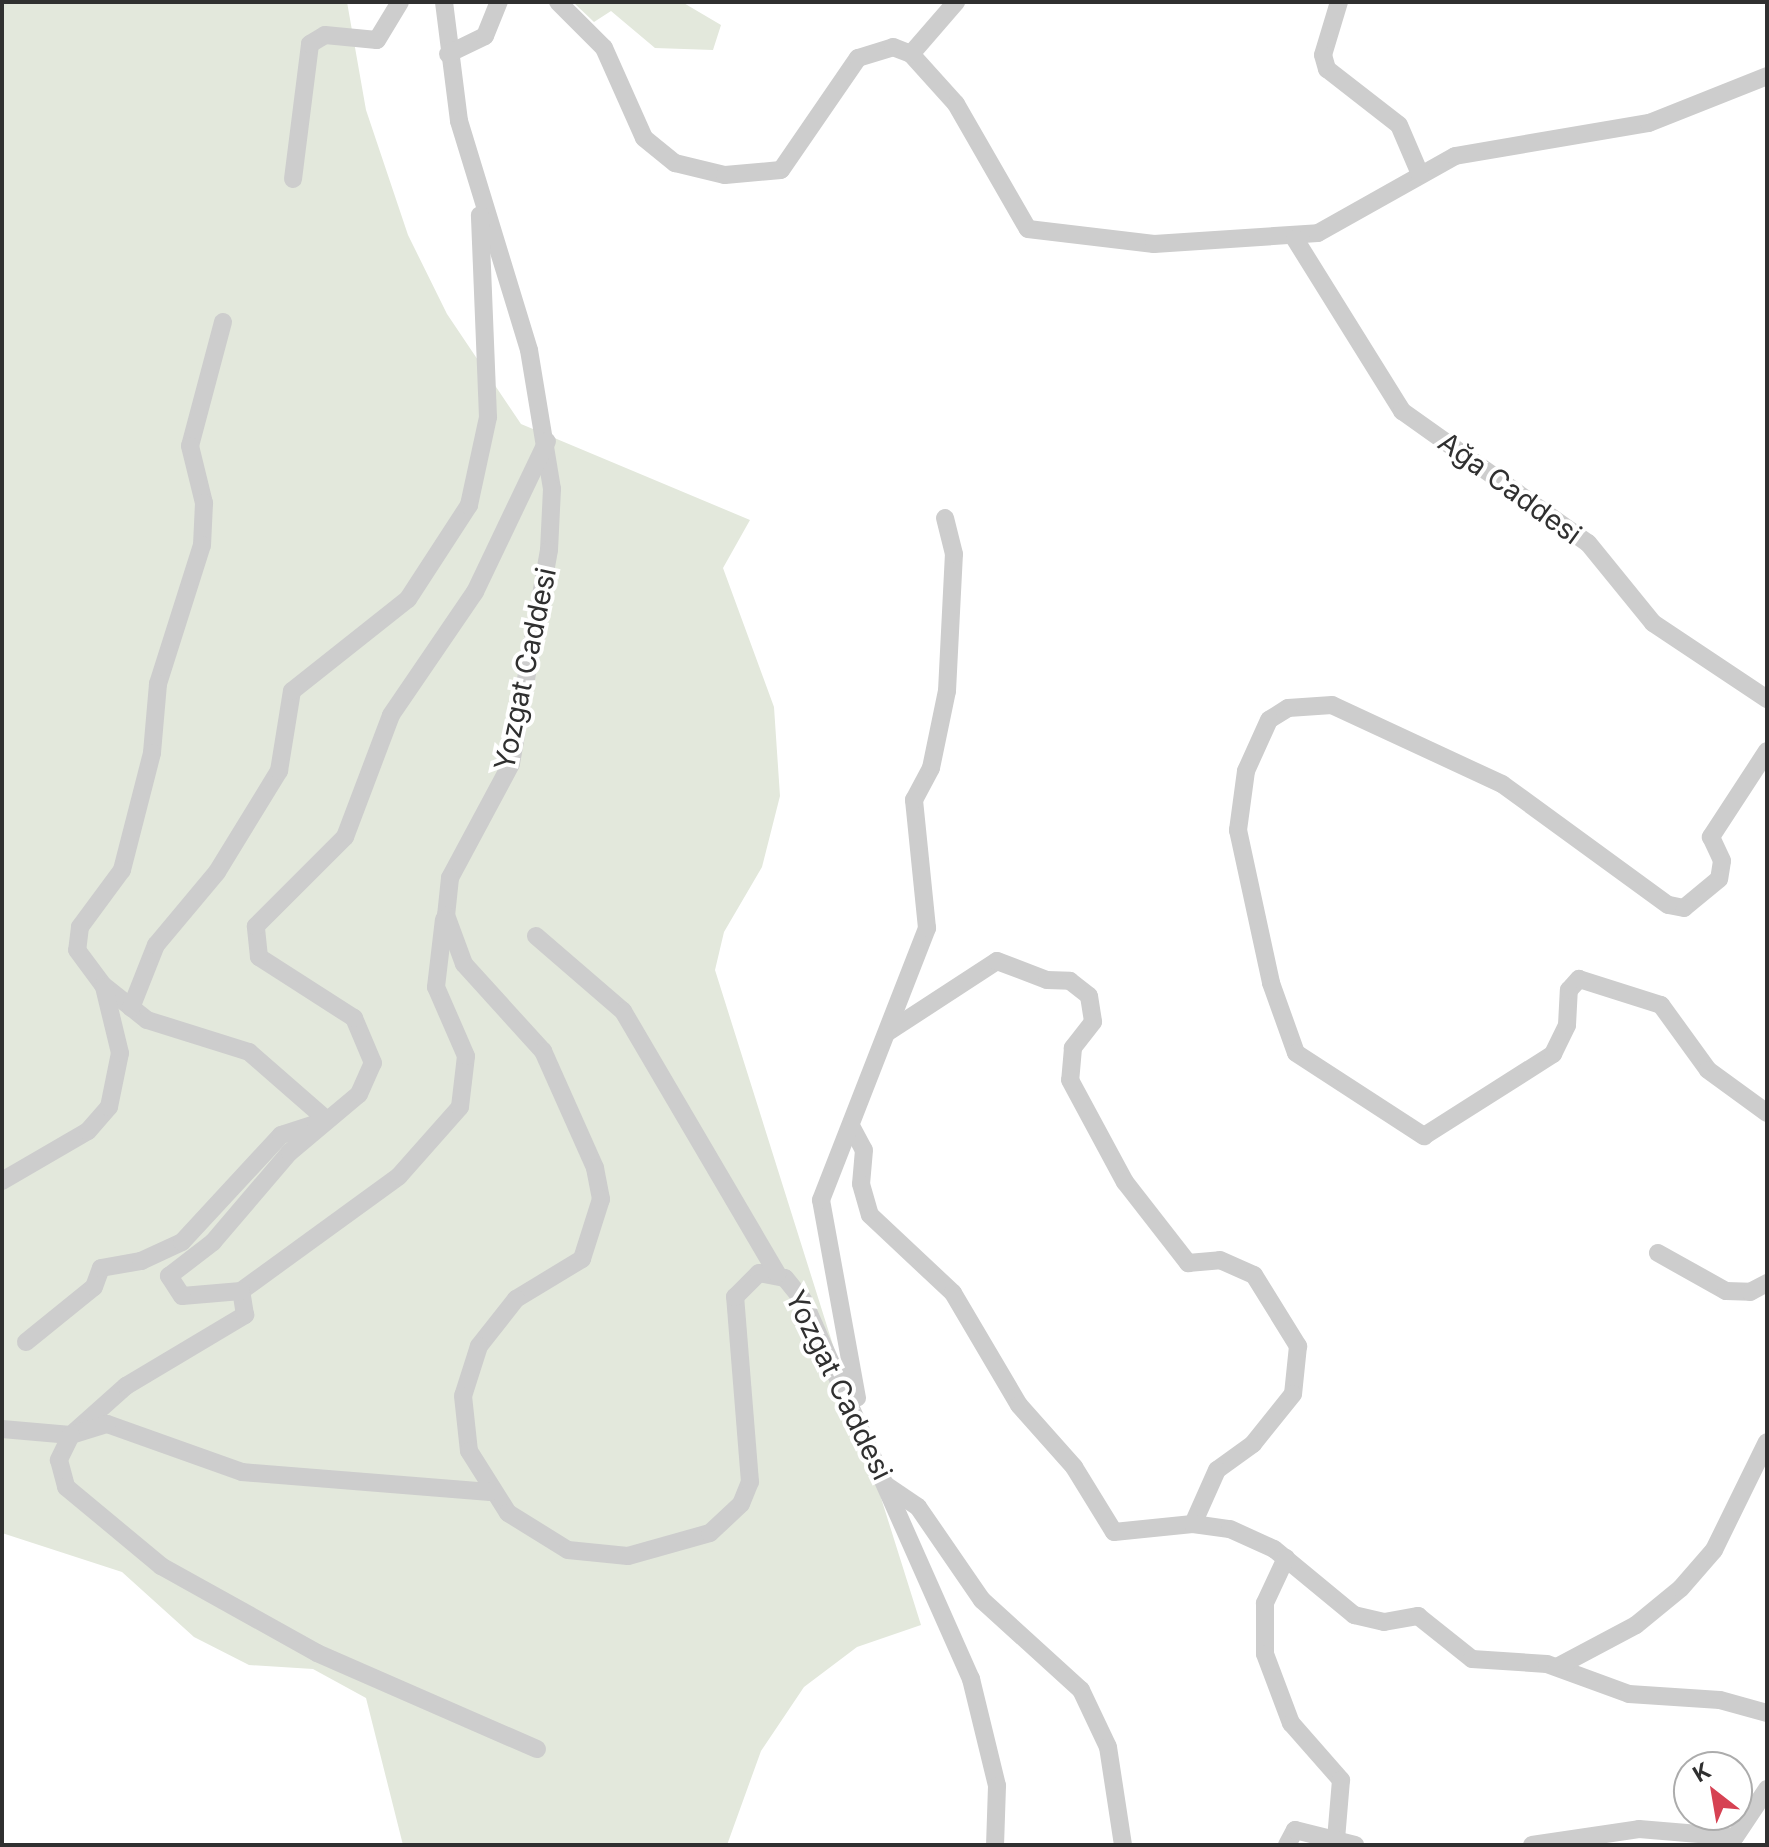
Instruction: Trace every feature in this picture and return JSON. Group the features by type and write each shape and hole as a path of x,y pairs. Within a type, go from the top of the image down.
{"street":[{"path":"293,179 310,44 325,35 377,40 400,2"},
{"name":"Yozgat Caddesi","path":"444,2 448,54 479,196 515,299 547,440 549,550 511,764 450,878 446,915 464,964 543,1051 595,1168 601,1199 582,1259 506,1308 472,1362 464,1433 490,1492 540,1536 594,1556 668,1549 720,1526 744,1499 751,1473 735,1297 751,1276 777,1274 799,1291 864,1432 981,1711 997,1786 995,1845"},
{"path":"448,54 485,36 499,2"},
{"path":"558,2 604,48 644,138 664,157 706,173 763,177 781,170 858,58 883,46 911,54 956,104 1016,217 1035,234 1154,244 1295,239 1358,217 1420,174 1474,150 1649,123 1767,76"},
{"path":"911,54 956,2"},
{"path":"1339,2 1323,55 1327,69 1399,125 1420,174"},
{"path":"131,1008 156,945 217,872 279,771 292,691 416,591 469,505 488,417 479,196"},
{"name":"Ağa Caddesi","path":"1295,239 1402,411 1588,543 1653,623 1767,699"},
{"path":"223,322 190,446 205,531 158,684 148,772 122,870 77,934 80,958 103,985 131,1008 182,1036 249,1052 327,1120"},
{"path":"446,915 436,987 466,1056 460,1107 399,1176 241,1291 182,1296 169,1276 213,1242 272,1170 365,1087 371,1045 354,1018 259,957 256,926 345,837 391,715 475,592 547,440"},
{"path":"864,1432 820,1215 828,1168 851,1126 927,928 914,800 931,768 947,691 954,554 945,518"},
{"path":"1767,751 1711,837 1722,861 1719,879 1684,908 1668,905 1502,784 1332,705 1288,708 1269,720 1246,771 1238,830 1264,955 1296,1053 1424,1136 1553,1054 1567,1025 1569,990 1579,979 1661,1005 1708,1070 1767,1113"},
{"path":"536,936 623,1011 777,1274"},
{"path":"888,1032 997,961 1047,980 1070,981 1089,996 1093,1022 1073,1048 1070,1080 1125,1182 1188,1263 1220,1260 1254,1275 1298,1346 1293,1394 1253,1444 1217,1470 1193,1524"},
{"path":"2,1181 88,1131 109,1107 120,1053 103,985"},
{"path":"26,1342 94,1287 101,1268 152,1258 199,1228 281,1135 327,1120"},
{"path":"851,1126 864,1150 861,1184 870,1215 953,1293 1019,1405 1074,1467 1108,1528 1124,1534 1193,1524 1247,1535 1286,1558 1364,1620 1418,1616 1472,1659 1557,1667 1629,1694 1720,1700 1767,1713"},
{"path":"1658,1253 1726,1291 1750,1292 1767,1283"},
{"path":"241,1291 249,1304 239,1323 150,1369 71,1435 59,1460 66,1487 161,1566 317,1653 537,1749"},
{"path":"2,1429 71,1435 107,1424 242,1472 490,1492"},
{"path":"1557,1667 1636,1625 1681,1588 1714,1550 1767,1442"},
{"path":"887,1486 918,1507 982,1600 1081,1690 1108,1747 1123,1845"},
{"path":"1286,1558 1265,1603 1265,1654 1286,1715 1341,1780 1336,1840"},
{"path":"1532,1845 1639,1829 1735,1837 1767,1789"},
{"path":"1287,1845 1295,1830 1355,1845"}],"shaded area":[{"path":"2,2 347,2 366,110 408,235 447,314 521,424 750,520 723,568 774,707 780,796 762,867 724,932 715,970 921,1625 857,1647 804,1687 761,1751 727,1845 403,1845 366,1698 313,1669 249,1665 194,1637 122,1572 2,1533"},
{"path":"573,2 682,2 721,25 713,50 655,48 611,11 594,22"}]}
